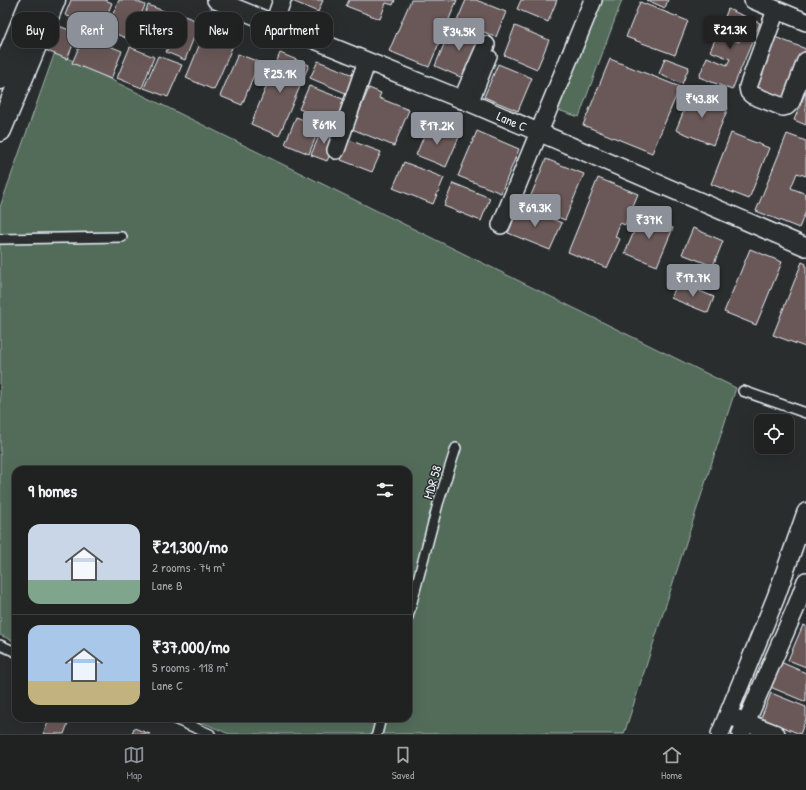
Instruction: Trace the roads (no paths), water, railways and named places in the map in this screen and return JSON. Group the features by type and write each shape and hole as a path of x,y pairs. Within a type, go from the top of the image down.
{"main road":[{"path":"0,78 43,2"},
{"path":"0,130 43,2"}],"street":[{"path":"278,12 282,0"},
{"path":"501,226 594,0"},
{"path":"752,0 806,22"},
{"name":"Lane C","path":"233,3 251,12"},
{"path":"776,10 748,87 749,92 752,95 783,107 788,106 791,102 806,61"},
{"name":"Lane C","path":"333,48 468,102 806,247"},
{"path":"468,102 489,50"},
{"path":"336,150 367,62"},
{"path":"720,734 776,596 806,512"},
{"path":"743,728 802,607 806,581"},
{"path":"776,596 802,607"},
{"path":"727,715 743,728 776,734"}],"lane":[{"path":"0,239 122,237"},
{"path":"742,391 806,414"},
{"name":"MDR 58","path":"412,602 438,504 456,448"},
{"path":"0,645 12,650"},
{"path":"182,722 210,734"},
{"path":"377,734 380,722"}]}
